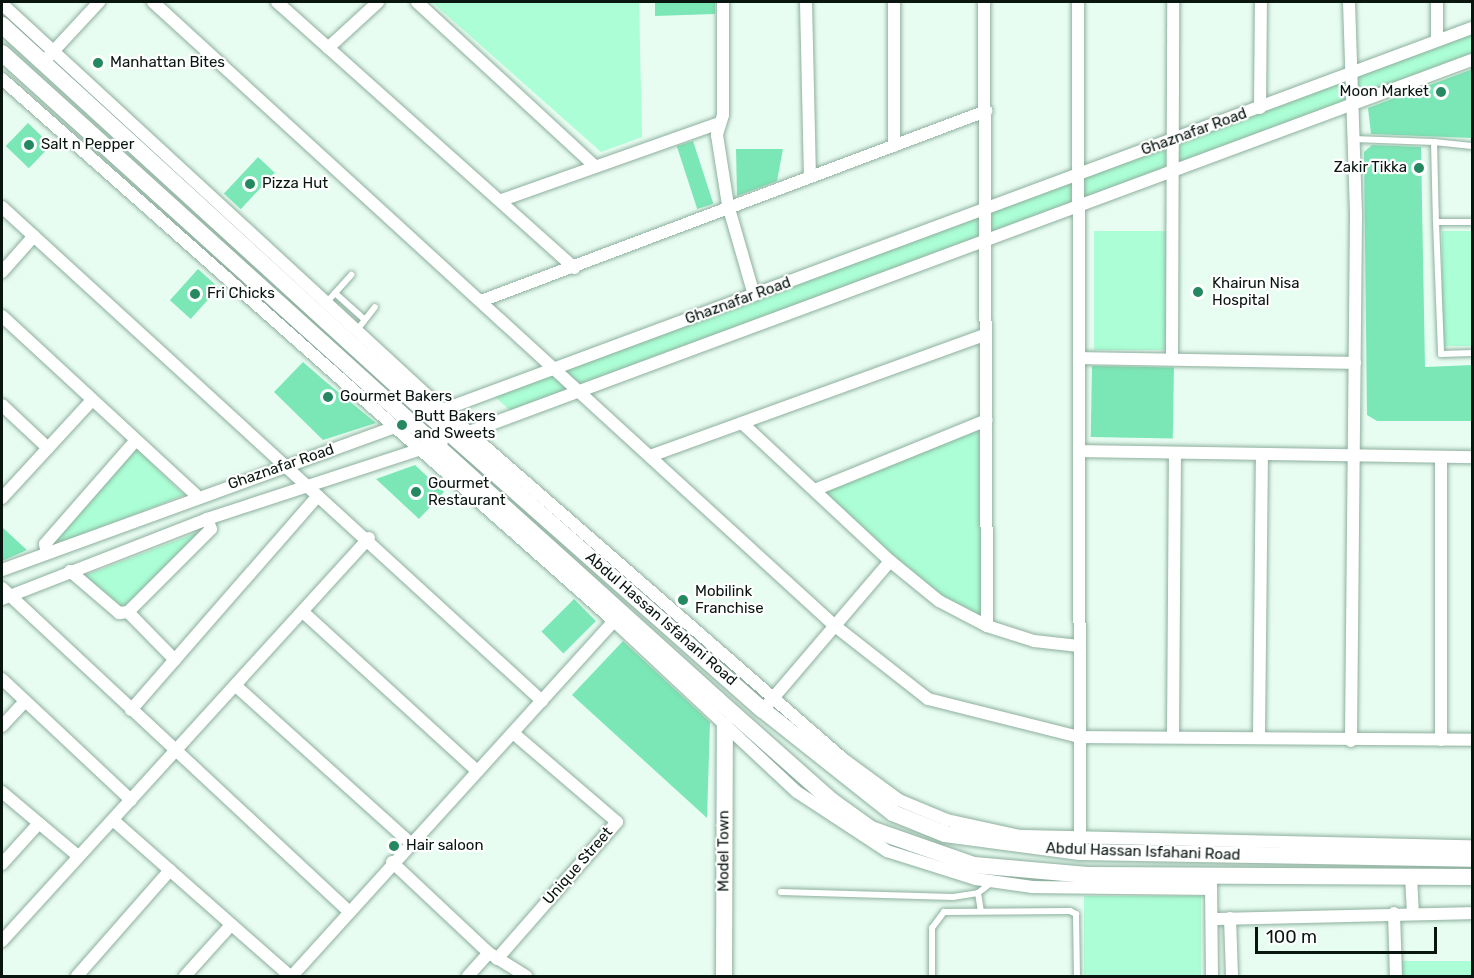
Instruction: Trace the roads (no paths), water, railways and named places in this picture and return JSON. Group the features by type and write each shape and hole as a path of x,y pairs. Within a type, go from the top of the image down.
{"main road":[{"name":"Abdul Hassan Isfahani Road","path":"2,26 322,308 436,413 893,813 945,834 1080,846 1473,859"},
{"name":"Abdul Hassan Isfahani Road","path":"2,53 403,425 618,617 832,801 872,829 911,847 974,865 1211,884 1411,876 1473,877"},
{"name":"Model Town","path":"724,976 725,726"}],"street":[{"path":"42,63 99,2"},
{"path":"153,2 580,392 653,455 835,626 928,699 1079,737 1259,736 1351,741 1473,740"},
{"path":"277,2 502,200 574,268"},
{"path":"328,48 378,2"},
{"path":"417,2 596,166"},
{"path":"723,2 720,123 728,205 754,295"},
{"path":"806,2 810,177"},
{"path":"894,2 894,146"},
{"path":"984,2 988,209 984,335 987,420 987,626"},
{"path":"1078,2 1081,357 1080,846 1473,846"},
{"path":"1172,359 1173,2"},
{"path":"1260,108 1261,2"},
{"path":"1349,2 1350,72 1354,105 1356,363 1351,741"},
{"path":"1437,2 1437,39"},
{"path":"2,4 54,50 322,308"},
{"name":"Ghaznafar Road","path":"2,570 197,496 436,413 1260,108 1437,39 1473,28"},
{"name":"Ghaznafar Road","path":"5,594 207,519 305,485 428,447 580,392 1473,60"},
{"path":"2,79 403,425"},
{"path":"481,301 701,222 728,205 986,111"},
{"path":"502,200 720,123"},
{"path":"2,207 284,467 369,538 542,701"},
{"path":"2,272 34,236"},
{"path":"2,316 197,496"},
{"path":"653,455 984,335"},
{"path":"1081,357 1356,363"},
{"path":"2,498 92,399"},
{"path":"2,405 48,448"},
{"path":"818,489 987,420"},
{"path":"742,423 818,489 890,561 939,601 987,626 1034,641 1079,646"},
{"path":"47,553 45,544 136,440"},
{"path":"1081,451 1473,457"},
{"path":"1173,736 1175,453"},
{"path":"1259,736 1262,454"},
{"path":"1441,458 1441,740"},
{"path":"131,710 318,496"},
{"path":"70,570 119,613 128,612 211,529 207,519"},
{"path":"2,941 369,538"},
{"path":"768,704 890,561"},
{"path":"5,594 347,910"},
{"path":"128,612 175,660"},
{"path":"303,612 477,771"},
{"path":"113,819 291,976 347,910 618,617 725,726 797,792 888,851 993,882 1032,887 1211,884 1212,976"},
{"path":"2,679 131,800"},
{"path":"236,686 409,842"},
{"path":"2,726 25,701"},
{"name":"Unique Street","path":"493,956 617,822 513,733"},
{"path":"2,792 78,856"},
{"path":"2,864 39,823"},
{"path":"392,862 493,956 526,976"},
{"path":"77,976 170,870"},
{"path":"1411,876 1413,912"},
{"path":"1212,919 1413,912 1473,913"},
{"path":"1394,913 1396,976"},
{"path":"1230,918 1232,976"},
{"path":"185,976 231,925"},
{"path":"468,976 493,956"}],"lane":[{"path":"1354,139 1473,146"},
{"path":"1434,142 1441,354 1473,352"},
{"path":"1436,222 1473,222"},
{"path":"322,308 351,275"},
{"path":"335,293 364,319"},
{"path":"352,335 375,307"},
{"path":"781,892 953,897 978,893 993,882"},
{"path":"978,893 981,911"},
{"path":"932,976 935,917 944,912 981,911 1076,914 1077,976"}],"place":[{"name":"Manhattan Bites","path":"98,63"},
{"name":"Moon Market","path":"1441,92"},
{"name":"Salt n Pepper","path":"29,145"},
{"name":"Zakir Tikka","path":"1419,168"},
{"name":"Pizza Hut","path":"250,184"},
{"name":"Khairun Nisa Hospital","path":"1198,292"},
{"name":"Fri Chicks","path":"195,294"},
{"name":"Gourmet Bakers","path":"328,397"},
{"name":"Butt Bakers and Sweets","path":"402,425"},
{"name":"Gourmet Restaurant","path":"416,492"},
{"name":"Mobilink Franchise","path":"683,600"},
{"name":"Hair saloon","path":"394,846"}]}
